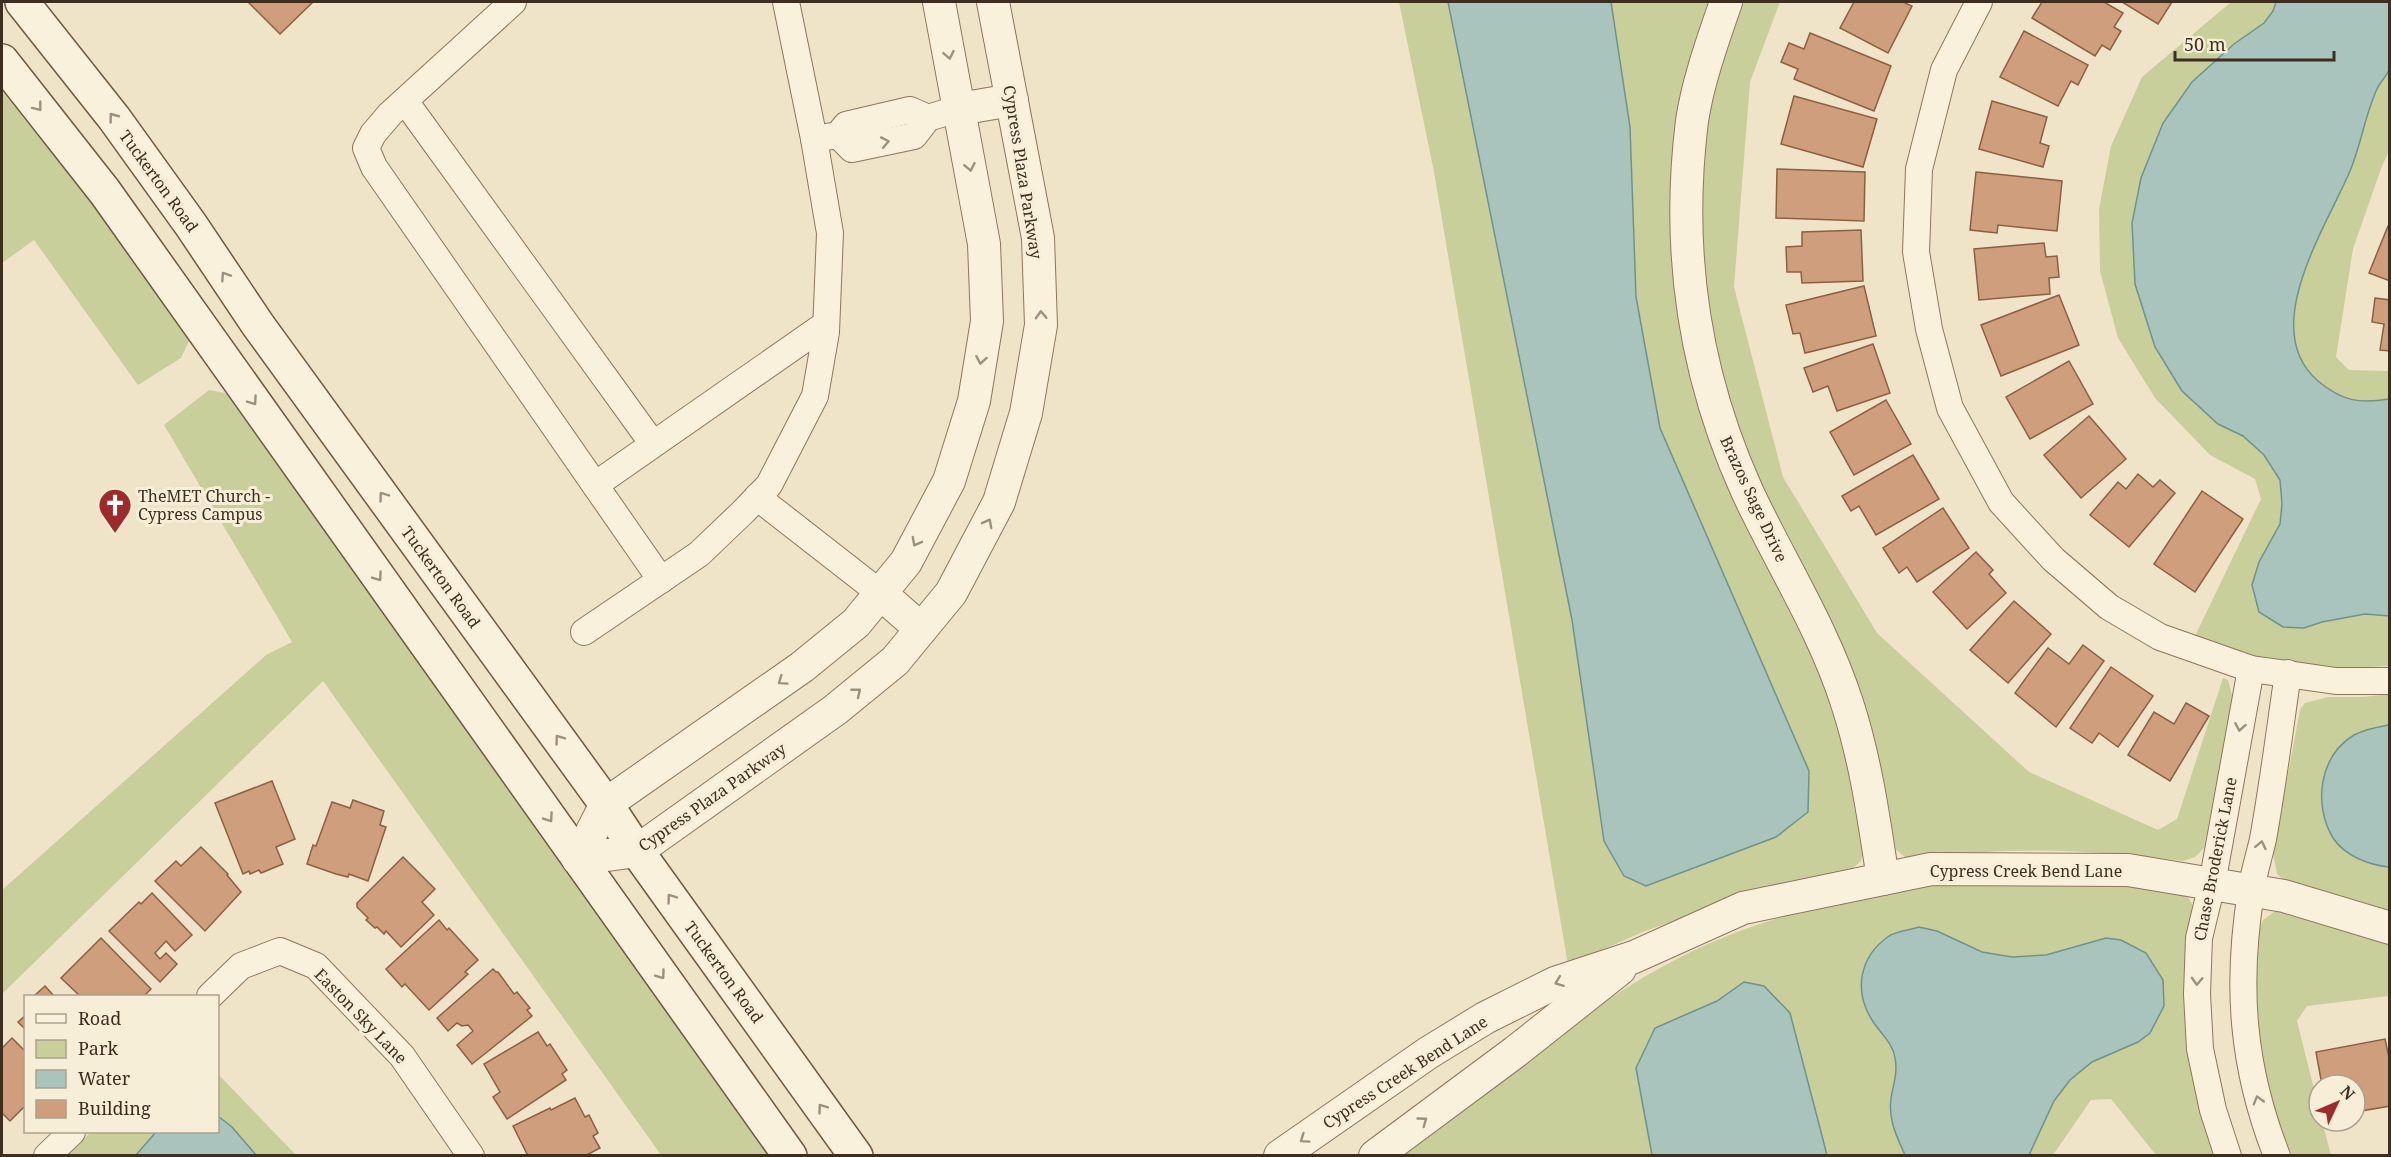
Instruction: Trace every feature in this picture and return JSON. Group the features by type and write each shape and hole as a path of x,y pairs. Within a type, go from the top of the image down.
{"main road":[{"name":"Tuckerton Road","path":"22,2 128,138 192,225 258,325 606,804 637,851 856,1155"},
{"path":"2,61 105,192 790,1155"},
{"path":"220,353 258,325"}],"street":[{"path":"513,2 405,101 373,134 366,148 374,167 661,580"},
{"path":"584,632 699,554 769,485 815,396 826,324 830,233 826,137 786,2"},
{"path":"578,859 606,804 802,667 856,623 906,562 949,480 974,401 987,321 984,244 939,2"},
{"name":"Cypress Plaza Parkway","path":"578,859 637,851 835,710 895,661 951,592 999,501 1026,413 1041,325 1038,238 993,2"},
{"name":"Brazos Sage Drive","path":"1726,2 1708,54 1692,120 1687,229 1689,281 1700,355 1723,430 1747,491 1822,638 1847,702 1864,761 1883,879"},
{"path":"1980,2 1944,70 1919,170 1916,252 1929,329 1950,408 2001,502 2054,559 2109,607 2160,637 2251,669 2336,681 2390,681"},
{"path":"826,137 846,125 910,110 928,118 959,109 1012,100"},
{"path":"405,101 654,444"},
{"path":"595,485 826,324"},
{"path":"757,497 880,593 921,629"},
{"name":"Chase Broderick Lane","path":"2228,1155 2213,1110 2200,1049 2197,1005 2199,938 2212,884 2251,669"},
{"path":"2277,1155 2257,1098 2246,1043 2243,983 2251,891 2263,839 2288,673"},
{"name":"Cypress Creek Bend Lane","path":"1280,1155 1372,1090 1485,1018 1555,983 1634,957 1743,908 1931,869 2128,870 2284,896 2390,928"},
{"name":"Easton Sky Lane","path":"211,995 241,966 279,951 316,966 402,1056 471,1155"},
{"name":"Cypress Creek Bend Lane","path":"1375,1155 1515,1052 1634,957"},
{"path":"47,1155 70,1133"}],"green space":[{"path":"1399,2 1708,2 1692,52 1682,107 1673,238 1676,300 1690,380 1710,438 1815,656 1834,708 1849,762 1864,849 1861,861 1851,870 1706,910 1645,931 1568,965 1434,172"},
{"path":"1738,2 1780,2 1750,82 1734,287 1783,477 1877,633 2029,772 2158,830 2177,819 2223,678 2228,680 2233,699 2204,848 2195,857 2183,861 2083,852 2016,851 1982,852 1916,860 1906,858 1895,849 1717,368 1704,289 1700,216 1704,146 1714,79"},
{"path":"2231,2 2389,2 2389,151 2353,249 2336,357 2349,370 2389,371 2389,666 2331,669 2245,656 2195,636 2261,499 2255,479 2210,455 2155,398 2118,338 2100,271 2099,209 2111,146 2142,77"},
{"path":"2,83 27,114 189,341 181,358 138,385 34,240 2,263"},
{"path":"209,390 225,393 234,401 773,1155 661,1155 323,681 2,994 2,890 266,655 292,642 164,425"},
{"path":"2389,694 2389,911 2285,881 2277,874 2273,853 2300,710 2305,703 2328,697"},
{"path":"2000,878 2135,882 2187,895 2192,904 2217,1155 2156,1155 2111,1099 2091,1100 2053,1155 1391,1156 1595,1009 1661,967 1708,944 1743,930 1815,908 1925,887"},
{"path":"2285,911 2389,939 2389,996 2307,1006 2297,1021 2310,1073 2307,1073 2307,1133 2325,1133 2331,1155 2292,1155 2273,1109 2259,1047 2254,992 2259,930 2263,920 2274,912"},
{"path":"219,1075 296,1155 66,1156 90,1133 219,1133"}],"water":[{"path":"1448,2 1611,2 1630,127 1636,297 1660,428 1809,771 1808,812 1776,837 1646,886 1624,876 1604,841 1572,620"},
{"path":"2276,2 2390,2 2389,70 2378,86 2350,171 2303,277 2295,306 2294,334 2301,359 2318,381 2327,388 2343,397 2360,401 2389,399 2389,616 2365,614 2322,622 2304,628 2283,627 2259,612 2252,585 2259,562 2280,524 2282,504 2280,480 2264,455 2243,436 2218,424 2182,391 2155,347 2135,284 2132,223 2141,178 2163,123 2192,82 2234,44 2264,23 2273,11"},
{"path":"2390,725 2389,867 2351,855 2338,844 2327,825 2322,796 2327,768 2333,755 2342,744 2362,731"},
{"path":"1919,927 1937,931 1982,952 2012,957 2046,955 2106,938 2121,940 2146,953 2163,980 2164,1006 2150,1033 2138,1042 2092,1062 2070,1080 2054,1101 2029,1155 1905,1155 1894,1128 1890,1107 1896,1069 1894,1053 1866,1009 1861,986 1866,963 1879,944 1892,934"},
{"path":"1744,982 1764,986 1790,1013 1827,1155 1652,1155 1636,1068 1655,1028 1717,1001"},
{"path":"219,1117 232,1127 256,1155 136,1155 155,1133 219,1133"}],"building":[{"path":"248,2 313,2 280,34"},
{"path":"1854,2 1903,2 1912,6 1888,53 1840,28"},
{"path":"2042,2 2104,2 2123,13 2114,27 2121,31 2110,50 2102,45 2095,56 2032,18"},
{"path":"2122,2 2172,2 2158,24"},
{"path":"2024,31 2088,65 2078,85 2071,81 2058,106 2000,77"},
{"path":"1810,33 1891,66 1874,111 1794,79 1798,69 1781,62 1789,43 1804,49"},
{"path":"1794,96 1877,119 1863,167 1781,144"},
{"path":"1992,101 2047,117 2040,143 2049,146 2043,167 1979,149"},
{"path":"1777,169 1865,172 1864,221 1776,218"},
{"path":"1976,172 2062,181 2057,231 1998,225 1997,233 1970,230"},
{"path":"2388,226 2390,226 2390,281 2369,273"},
{"path":"1861,230 1863,281 1802,283 1801,272 1787,272 1786,247 1802,246 1802,232"},
{"path":"2044,243 2046,257 2057,256 2059,277 2049,278 2050,294 1979,300 1974,249"},
{"path":"1864,286 1876,336 1805,353 1800,333 1793,334 1786,305"},
{"path":"2059,295 2079,345 2001,376 1981,325"},
{"path":"2375,298 2390,300 2390,351 2380,350 2384,324 2372,322"},
{"path":"1873,344 1890,393 1837,411 1828,386 1813,392 1804,368"},
{"path":"2069,361 2093,404 2030,439 2006,397"},
{"path":"1886,400 1911,444 1854,475 1830,432"},
{"path":"2089,416 2126,459 2081,498 2044,455"},
{"path":"1913,455 1939,499 1876,535 1859,506 1851,511 1842,496"},
{"path":"2138,474 2153,487 2160,480 2175,493 2129,547 2090,515 2118,482 2126,489"},
{"path":"2202,491 2243,519 2195,592 2154,564"},
{"path":"1943,508 1969,548 1917,582 1907,567 1899,573 1883,548"},
{"path":"1976,552 1993,570 1989,574 2006,593 1967,629 1933,592"},
{"path":"2014,601 2051,634 2008,683 1970,650"},
{"path":"2083,645 2104,661 2056,727 2015,693 2048,648 2069,664"},
{"path":"2111,667 2153,696 2118,747 2099,733 2092,743 2070,728"},
{"path":"2186,703 2209,716 2170,781 2128,755 2154,712 2174,724"},
{"path":"272,781 295,839 276,847 283,864 261,873 259,870 243,874 215,803"},
{"path":"353,800 384,811 380,825 386,827 368,881 349,874 348,877 336,874 307,864 332,802 350,808"},
{"path":"201,847 228,874 241,892 205,931 155,881 176,861 181,866"},
{"path":"403,857 435,889 422,902 434,915 401,947 386,931 384,934 366,920 368,918 357,907 357,903"},
{"path":"152,893 192,935 175,951 166,941 155,953 160,959 166,953 177,964 160,982 109,931 139,902 141,904"},
{"path":"439,920 478,960 465,972 468,974 429,1010 405,984 402,987 386,969"},
{"path":"101,938 151,989 145,995 79,995 61,978"},
{"path":"493,969 498,972 514,994 517,992 530,1008 527,1010 532,1016 472,1064 457,1045 473,1031 468,1025 462,1026 457,1023 448,1031 437,1018"},
{"path":"45,986 53,995 35,995"},
{"path":"24,1017 24,1028 18,1022"},
{"path":"538,1032 547,1046 550,1044 567,1070 562,1074 566,1080 507,1119 493,1097 500,1092 484,1064"},
{"path":"12,1038 24,1050 24,1107 10,1121 2,1113 2,1048"},
{"path":"2385,1039 2390,1062 2390,1106 2367,1110 2367,1073 2320,1073 2316,1052"},
{"path":"575,1098 585,1117 589,1115 598,1133 593,1136 600,1148 585,1156 524,1156 527,1154 513,1126"}],"place":[{"name":"TheMET Church - Cypress Campus","path":"115,534"}]}
